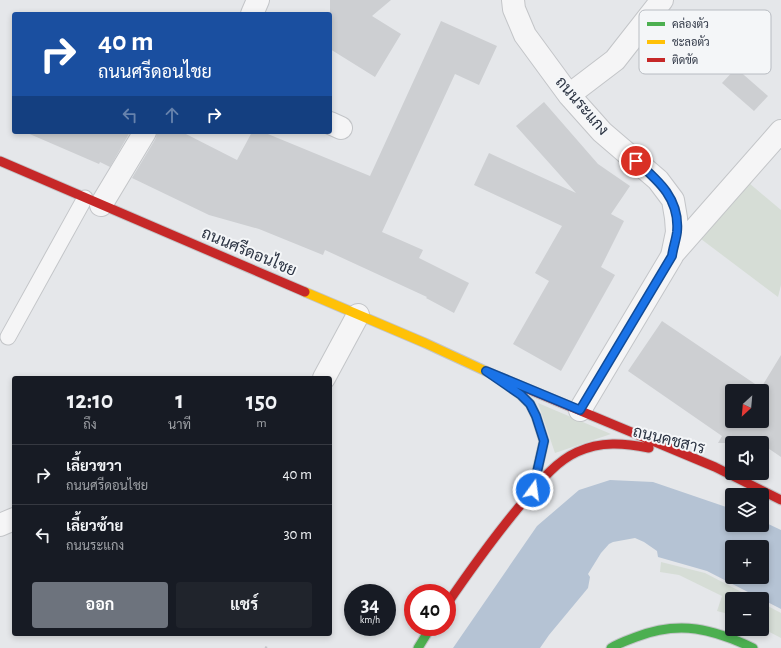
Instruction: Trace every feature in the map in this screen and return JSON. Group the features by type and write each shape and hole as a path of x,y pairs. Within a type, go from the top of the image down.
{"street":[{"path":"253,12 258,0"},
{"name":"ถนนระแกง","path":"513,0 514,9 525,35 569,95 602,132 658,180 673,200 676,218 677,232 672,256 580,410"},
{"path":"654,10 662,0"},
{"path":"569,95 615,60 639,29"},
{"path":"672,256 781,131"},
{"path":"93,201 143,134"},
{"name":"ถนนศรีดอนไชย","path":"0,162 486,371 715,467"},
{"path":"325,376 358,315"},
{"name":"ถนนศรีดอนไชย","path":"486,371 521,395 530,404 536,416 544,441 533,490"},
{"name":"ถนนคชสาร","path":"456,591 474,565 533,490 557,465 576,452 596,445 632,444 715,467"},
{"path":"715,467 781,500"},
{"path":"0,525 12,520"},
{"path":"611,648 618,644 662,629 685,627 710,630 734,638 753,648"},
{"path":"418,648 425,636"}],"lane":[{"path":"8,337 93,201"}],"shaded area":[{"path":"749,183 781,210 781,285 778,297 701,239"},
{"path":"538,403 611,434 555,453"},
{"path":"661,562 705,573 742,592 725,592 725,613 717,611 722,596 679,575 660,572"},
{"path":"769,607 781,613 781,638 769,632"}],"water":[{"path":"610,480 653,482 725,507 725,532 769,532 769,524 781,530 781,609 769,603 769,592 748,592 732,584 769,584 769,540 725,540 725,580 707,571 658,557 657,551 635,538 613,542 609,544 601,553 588,574 590,577 588,588 540,648 453,648 537,526 579,490"}],"building":[{"path":"330,0 391,0 372,16 401,34 375,77 332,50 332,12 330,12"},
{"path":"441,21 497,46 479,85 455,74 382,232 423,250 419,258 469,283 454,313 426,298 427,297 325,250 323,255 259,229 209,215 132,178 156,138 157,134 186,134 237,160 251,134 268,134 370,176"},
{"path":"730,74 743,74 768,96 754,111 722,83"},
{"path":"544,102 598,164 630,186 611,214 624,221 601,267 615,275 561,371 513,344 549,281 535,273 562,226 474,185 489,153 576,193 516,126"},
{"path":"30,134 129,134 110,167 100,162 99,164"},
{"path":"662,321 755,384 725,384 725,428 769,428 769,384 763,384 781,355 781,457 769,449 769,436 725,436 725,443 718,443 722,436 628,371"}],"traffic: fast":[{"path":"510,387 530,404 536,416 544,441 533,489"},
{"path":"611,648 627,640 652,632 682,628 710,632 738,641 753,648"},
{"path":"418,648 425,636"}],"traffic: slow":[{"path":"305,292 425,343 492,374"}],"traffic: jam":[{"path":"0,161 305,292"},
{"path":"492,374 715,467 781,500"},
{"path":"456,591 514,513 542,480 562,461 577,452 595,446 622,444 649,448"}],"route":[{"path":"533,490 544,441 536,416 530,404 521,395 486,371 580,410 672,256 677,232 673,200 658,180 636,161"}]}
